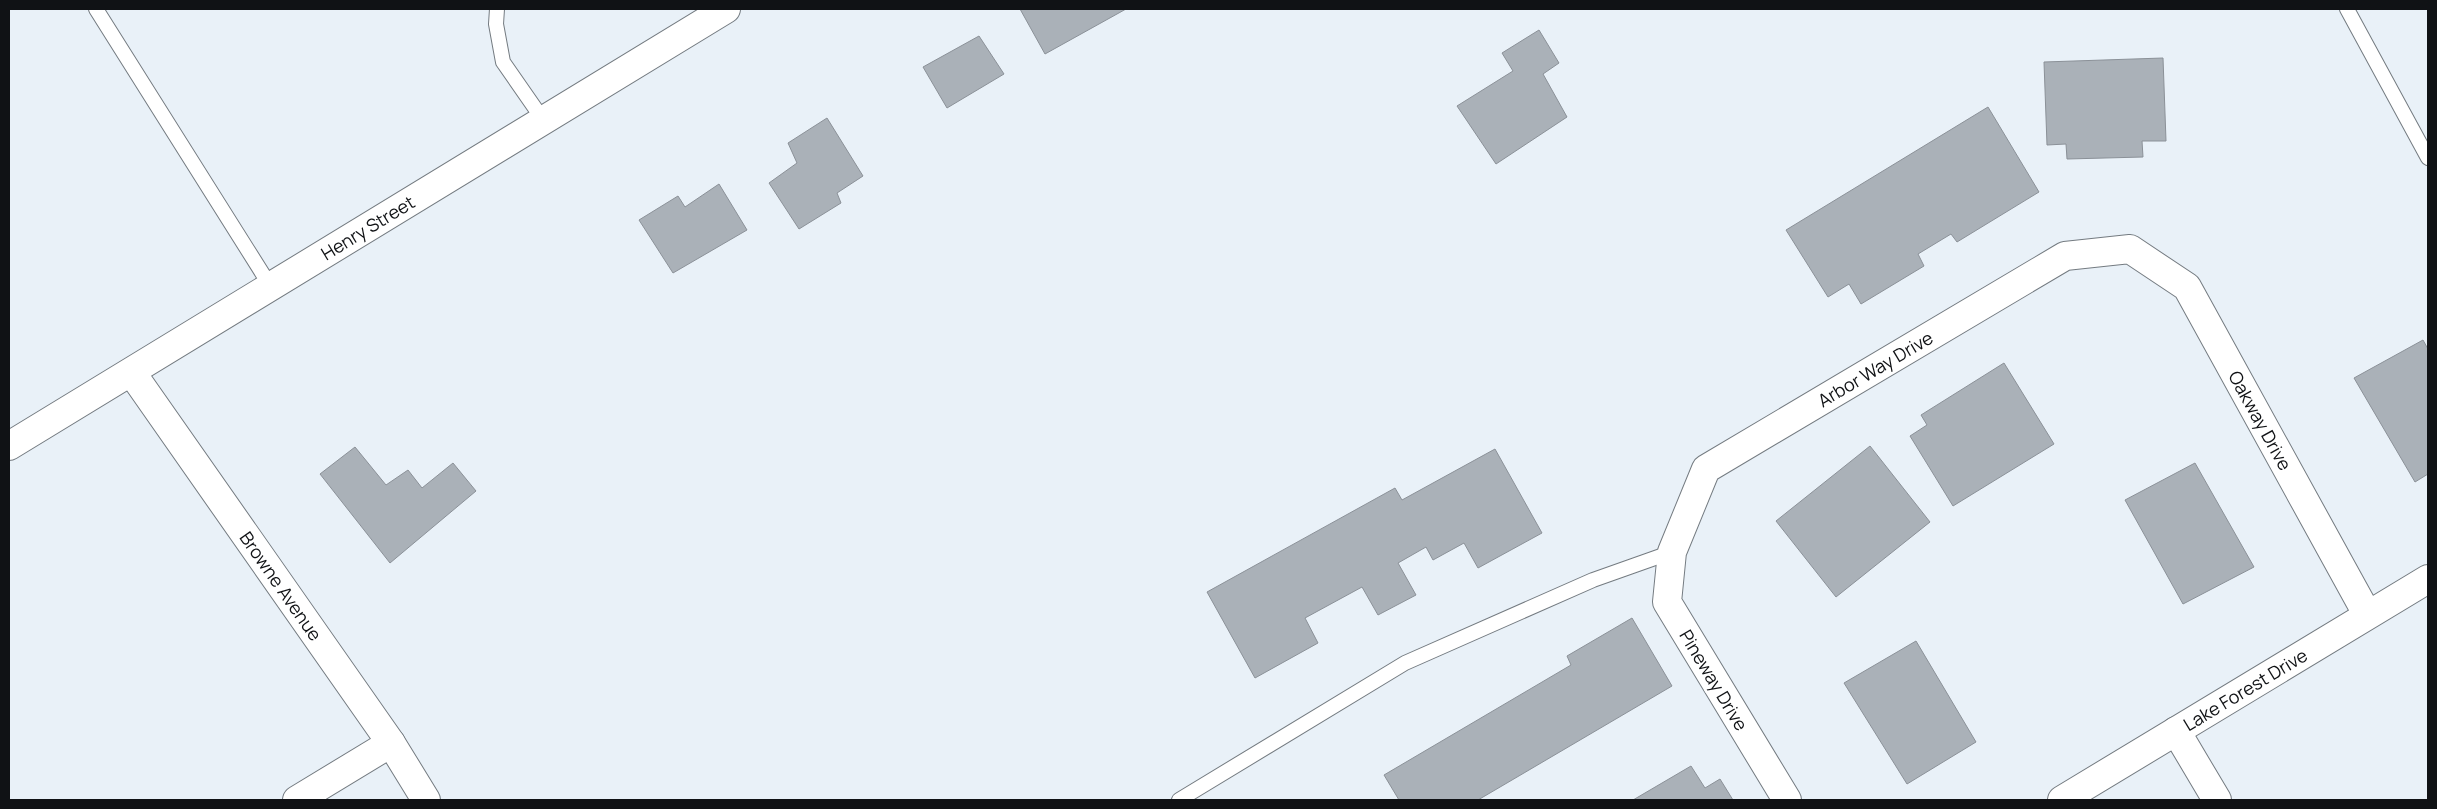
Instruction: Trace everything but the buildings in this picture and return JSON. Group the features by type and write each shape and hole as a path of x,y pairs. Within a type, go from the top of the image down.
{"street":[{"name":"Henry Street","path":"9,446 132,373 726,9"},
{"name":"Arbor Way Drive","path":"1672,552 1706,470 2065,256 2130,249"},
{"name":"Oakway Drive","path":"2130,249 2187,287 2367,614"},
{"name":"Browne Avenue","path":"132,373 391,743 426,800"},
{"name":"Pineway Drive","path":"1672,552 1667,602 1787,800"},
{"name":"Lake Forest Drive","path":"2062,800 2367,614 2428,579"},
{"path":"2176,731 2217,800"},
{"path":"297,800 391,743"}],"lane":[{"path":"96,9 271,287"},
{"path":"497,9 496,24 503,62 544,121"},
{"path":"2346,9 2428,158"},
{"path":"1179,800 1405,662 1593,580 1672,552"}]}
